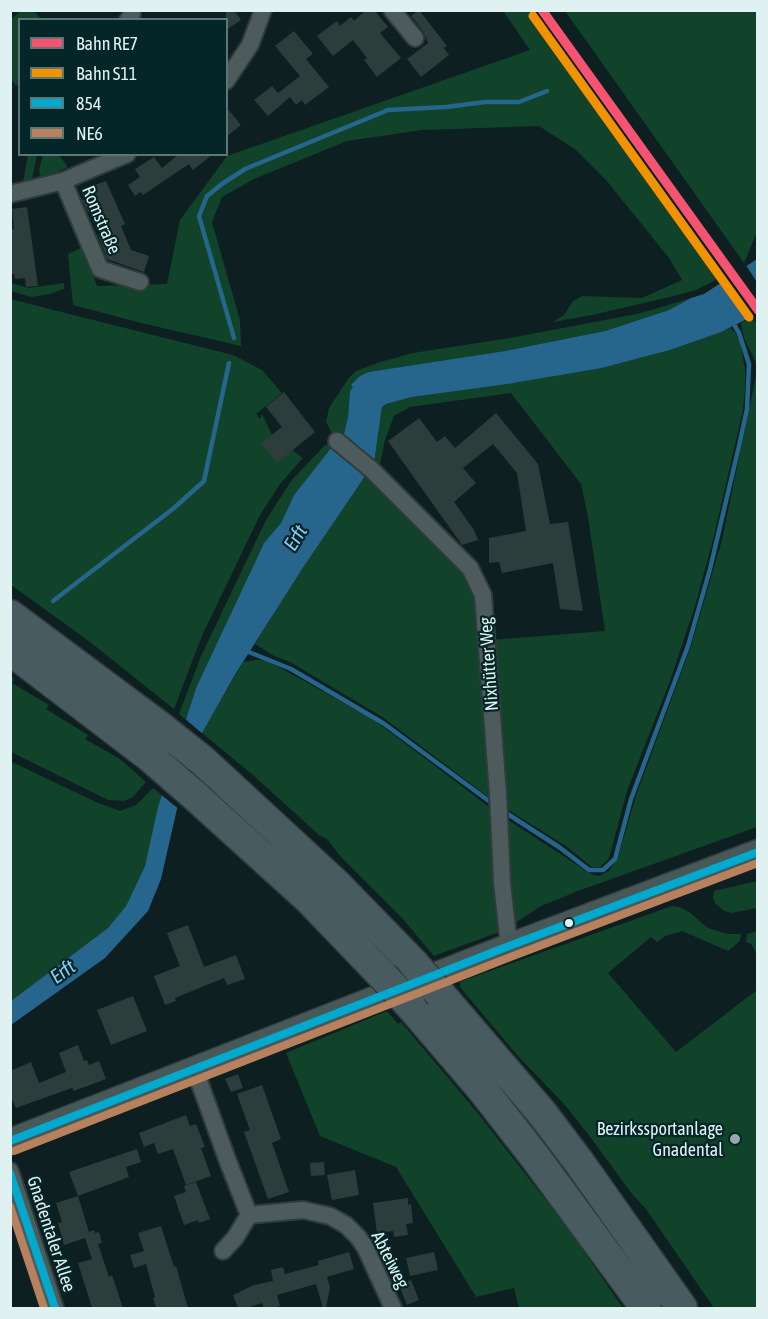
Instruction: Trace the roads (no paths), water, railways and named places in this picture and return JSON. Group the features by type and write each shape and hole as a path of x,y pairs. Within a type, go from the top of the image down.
{"highway":[{"path":"10,615 159,726 203,762 290,839 414,964 542,1113 682,1308"},
{"path":"10,650 149,756 310,900 410,1005 482,1089 646,1308"}],"main road":[{"path":"10,1141 509,946 758,852"}],"street":[{"path":"228,78 250,45 263,10"},
{"path":"392,10 415,38"},
{"path":"10,194 63,182 122,156"},
{"name":"Romstraße","path":"63,182 100,269 140,282"},
{"name":"Nixhütter Weg","path":"337,441 372,471 470,568 483,595 498,794 504,913 509,946"},
{"path":"195,1070 249,1215 235,1238 223,1251"},
{"name":"Gnadentaler Allee","path":"10,1171 55,1308"},
{"name":"Abteiweg","path":"249,1215 303,1210 330,1216 346,1225 365,1247 393,1308"}],"water":[{"name":"Erft","path":"757,259 757,314 721,332 670,350 602,368 412,397 382,407 374,463 304,566 236,673 196,744 185,774 161,879 148,911 105,958 11,1025 11,1001 108,928 126,906 145,866 158,807 196,688 264,543 281,523 294,495 332,447 343,438 348,417 350,391 353,387 351,385 368,372 505,351 605,331 669,310 704,294"}],"waterway":[{"path":"234,338 199,216 207,196 222,184 245,169 388,110 485,102 519,102 547,91"},
{"path":"503,811 559,847 589,870 603,870 615,859 631,799 688,646 710,569 739,446 747,409 749,364 739,333 732,321"},
{"path":"53,601 174,508 204,481 229,363"},
{"path":"244,650 291,669 383,723 493,804"}],"rail line":[{"name":"RE7","path":"542,10 758,310"},
{"name":"S11","path":"533,16 749,317"}],"place":[{"name":"Bezirkssportanlage Gnadental","path":"735,1139"}]}
